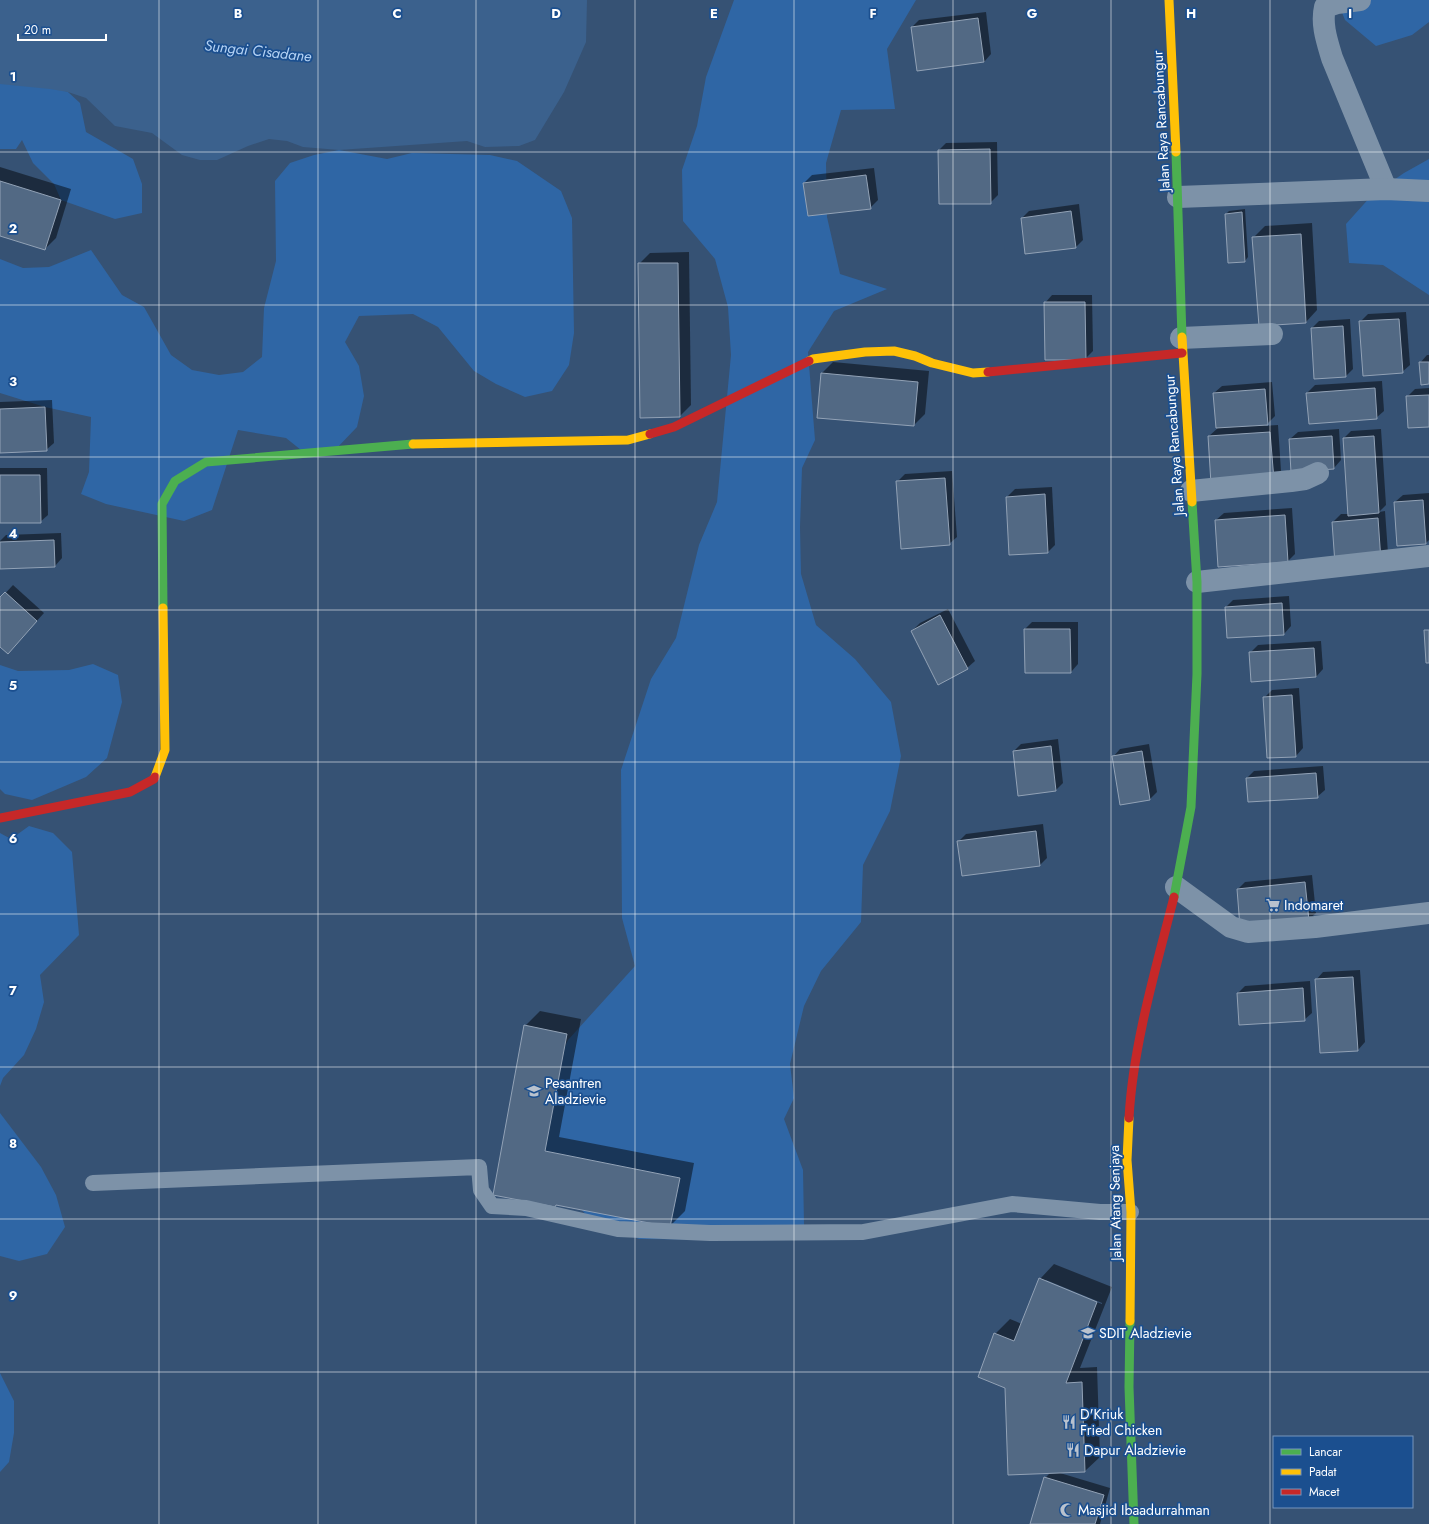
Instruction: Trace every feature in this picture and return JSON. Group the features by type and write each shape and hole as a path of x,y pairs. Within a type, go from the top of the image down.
{"main road":[{"name":"Jalan Raya Rancabungur","path":"1169,0 1178,197 1182,346 1197,582 1197,674 1191,807 1176,887"},
{"path":"0,818 130,792 154,779 165,750 162,504 175,481 206,462 408,444 628,440 674,427 813,359 865,352 894,352 915,356 932,363 973,373 1182,346"},
{"name":"Jalan Atang Senjaya","path":"1134,1524 1129,1387 1131,1212 1127,1160 1130,1102 1138,1048 1176,887"}],"street":[{"path":"1360,0 1337,3 1325,7 1323,16 1325,36 1332,58 1386,189"},
{"path":"1178,197 1386,189 1429,191"},
{"path":"1182,346 1272,334"},
{"path":"1191,491 1291,482 1305,479 1318,473"},
{"path":"1197,582 1429,556"},
{"path":"1176,887 1231,927 1248,932 1315,927 1429,913"}],"lane":[{"path":"93,1183 479,1167 481,1190 492,1206 526,1208 618,1229 703,1232 863,1232 1012,1204 1100,1212 1131,1212"}],"shaded area":[{"path":"734,0 916,0 887,49 895,109 841,110 826,163 827,217 840,274 887,289 834,311 808,352 815,440 802,468 800,527 801,574 816,625 855,659 891,702 901,756 890,811 863,865 861,922 821,971 804,1006 790,1064 794,1098 784,1119 803,1170 804,1225 751,1240 639,1239 589,1218 556,1181 532,1137 544,1087 568,1040 635,966 622,918 621,770 651,679 676,638 699,545 717,502 731,355 728,307 715,259 683,221 682,170 697,126 706,77"},
{"path":"1337,0 1429,0 1429,22 1412,35 1376,46 1345,20"},
{"path":"0,68 68,92 80,103 86,132 133,159 142,184 142,213 115,219 61,200 54,184 33,163 22,140 16,149 0,149"},
{"path":"339,150 387,159 412,153 490,155 517,161 561,191 572,218 574,333 569,365 552,391 525,397 496,384 474,371 438,327 413,314 359,316 345,342 359,366 364,396 357,427 335,450 306,454 286,438 238,430 212,510 184,521 106,504 81,494 89,472 91,417 45,407 0,393 0,259 23,268 49,267 91,250 122,295 144,307 171,355 192,370 219,375 243,372 262,357 264,308 276,261 275,181 290,163 314,155"},
{"path":"1429,159 1429,295 1383,265 1349,263 1346,224 1372,195 1404,173"},
{"path":"93,664 118,675 122,702 107,758 86,777 32,800 5,794 0,789 0,665 18,671 69,670"},
{"path":"29,826 53,833 72,852 79,935 40,975 44,1002 36,1029 24,1055 3,1078 0,1086 0,833 11,839"},
{"path":"0,1113 41,1167 56,1195 65,1227 47,1254 19,1261 0,1256"},
{"path":"0,1373 14,1401 14,1433 9,1462 0,1472"}],"water":[{"name":"Sungai Cisadane","path":"0,0 587,0 586,42 564,92 535,140 519,146 485,147 467,141 339,150 303,147 287,141 269,139 248,146 217,160 200,160 182,155 152,133 115,126 86,98 68,92 50,89 0,84"}],"building":[{"path":"978,18 984,62 917,71 911,27"},
{"path":"990,149 991,204 939,204 938,150"},
{"path":"866,175 871,209 808,216 803,183"},
{"path":"0,181 61,200 45,250 0,236"},
{"path":"1071,211 1076,248 1025,254 1021,218"},
{"path":"1242,212 1245,262 1228,263 1225,214"},
{"path":"1301,234 1306,323 1259,326 1252,237"},
{"path":"638,263 678,263 680,417 640,418"},
{"path":"1044,302 1085,302 1086,360 1045,360"},
{"path":"1399,319 1403,373 1363,376 1359,321"},
{"path":"1343,326 1346,377 1314,379 1311,328"},
{"path":"1419,362 1429,362 1429,384 1421,385"},
{"path":"821,373 918,382 914,426 817,418"},
{"path":"1375,388 1377,419 1309,424 1306,393"},
{"path":"1265,389 1268,425 1216,428 1213,393"},
{"path":"1429,395 1429,427 1408,428 1406,396"},
{"path":"45,407 47,451 0,453 0,409"},
{"path":"1270,432 1274,480 1211,484 1208,436"},
{"path":"1332,436 1334,469 1291,472 1289,439"},
{"path":"1374,436 1379,513 1348,516 1343,438"},
{"path":"0,475 40,475 41,523 0,523"},
{"path":"945,478 950,545 901,549 896,481"},
{"path":"1045,494 1048,553 1009,555 1006,497"},
{"path":"1423,500 1426,544 1397,546 1394,502"},
{"path":"1285,515 1288,562 1218,567 1215,520"},
{"path":"1378,518 1381,561 1335,564 1332,522"},
{"path":"54,540 55,567 0,569 0,542"},
{"path":"5,592 37,621 8,654 0,647 0,597"},
{"path":"1282,603 1284,635 1227,638 1225,607"},
{"path":"940,615 968,669 938,685 911,631"},
{"path":"1024,629 1070,629 1071,673 1025,673"},
{"path":"1424,630 1429,630 1429,663 1426,663"},
{"path":"1314,648 1316,677 1251,682 1249,652"},
{"path":"1292,695 1296,757 1267,758 1263,697"},
{"path":"1051,746 1056,791 1018,796 1013,751"},
{"path":"1142,751 1150,800 1120,805 1112,756"},
{"path":"1316,773 1318,798 1248,802 1246,778"},
{"path":"1036,831 1040,866 962,876 957,841"},
{"name":"Indomaret","path":"1305,882 1309,921 1240,927 1237,889"},
{"path":"1353,977 1358,1051 1320,1053 1315,979"},
{"path":"1303,988 1305,1021 1239,1025 1237,993"},
{"name":"Pesantren Aladzievie","path":"524,1025 567,1034 545,1151 680,1178 670,1227 556,1205 555,1207 493,1195"},
{"path":"1039,1278 1097,1302 1066,1383 1082,1382 1085,1472 1008,1475 1005,1388 978,1377 994,1333 1014,1341"},
{"name":"Masjid Ibaadurrahman","path":"1044,1477 1104,1495 1095,1524 1030,1524"}],"traffic: fast":[{"path":"1176,152 1182,337"},
{"path":"163,608 162,504 175,481 206,462 413,444"},
{"path":"1174,897 1191,807 1197,674 1197,582 1192,502"},
{"path":"1130,1321 1129,1387 1134,1524"}],"traffic: slow":[{"path":"1169,0 1176,152"},
{"path":"1182,337 1192,502"},
{"path":"809,361 813,359 865,352 894,351 915,356 932,363 973,373 988,372"},
{"path":"413,444 628,440 650,434"},
{"path":"155,777 165,750 163,608"},
{"path":"1129,1118 1127,1160 1131,1212 1130,1321"}],"traffic: jam":[{"path":"988,372 1182,353"},
{"path":"650,434 674,427 809,361"},
{"path":"0,818 130,792 154,779 155,777"},
{"path":"1129,1118 1131,1090 1140,1035 1174,897"}],"place":[{"name":"Indomaret","path":"1273,905"},
{"name":"Pesantren Aladzievie","path":"534,1091"},
{"name":"SDIT Aladzievie","path":"1088,1333"},
{"name":"D'Kriuk Fried Chicken","path":"1069,1422"},
{"name":"Dapur Aladzievie","path":"1073,1450"},
{"name":"Masjid Ibaadurrahman","path":"1067,1510"}]}
